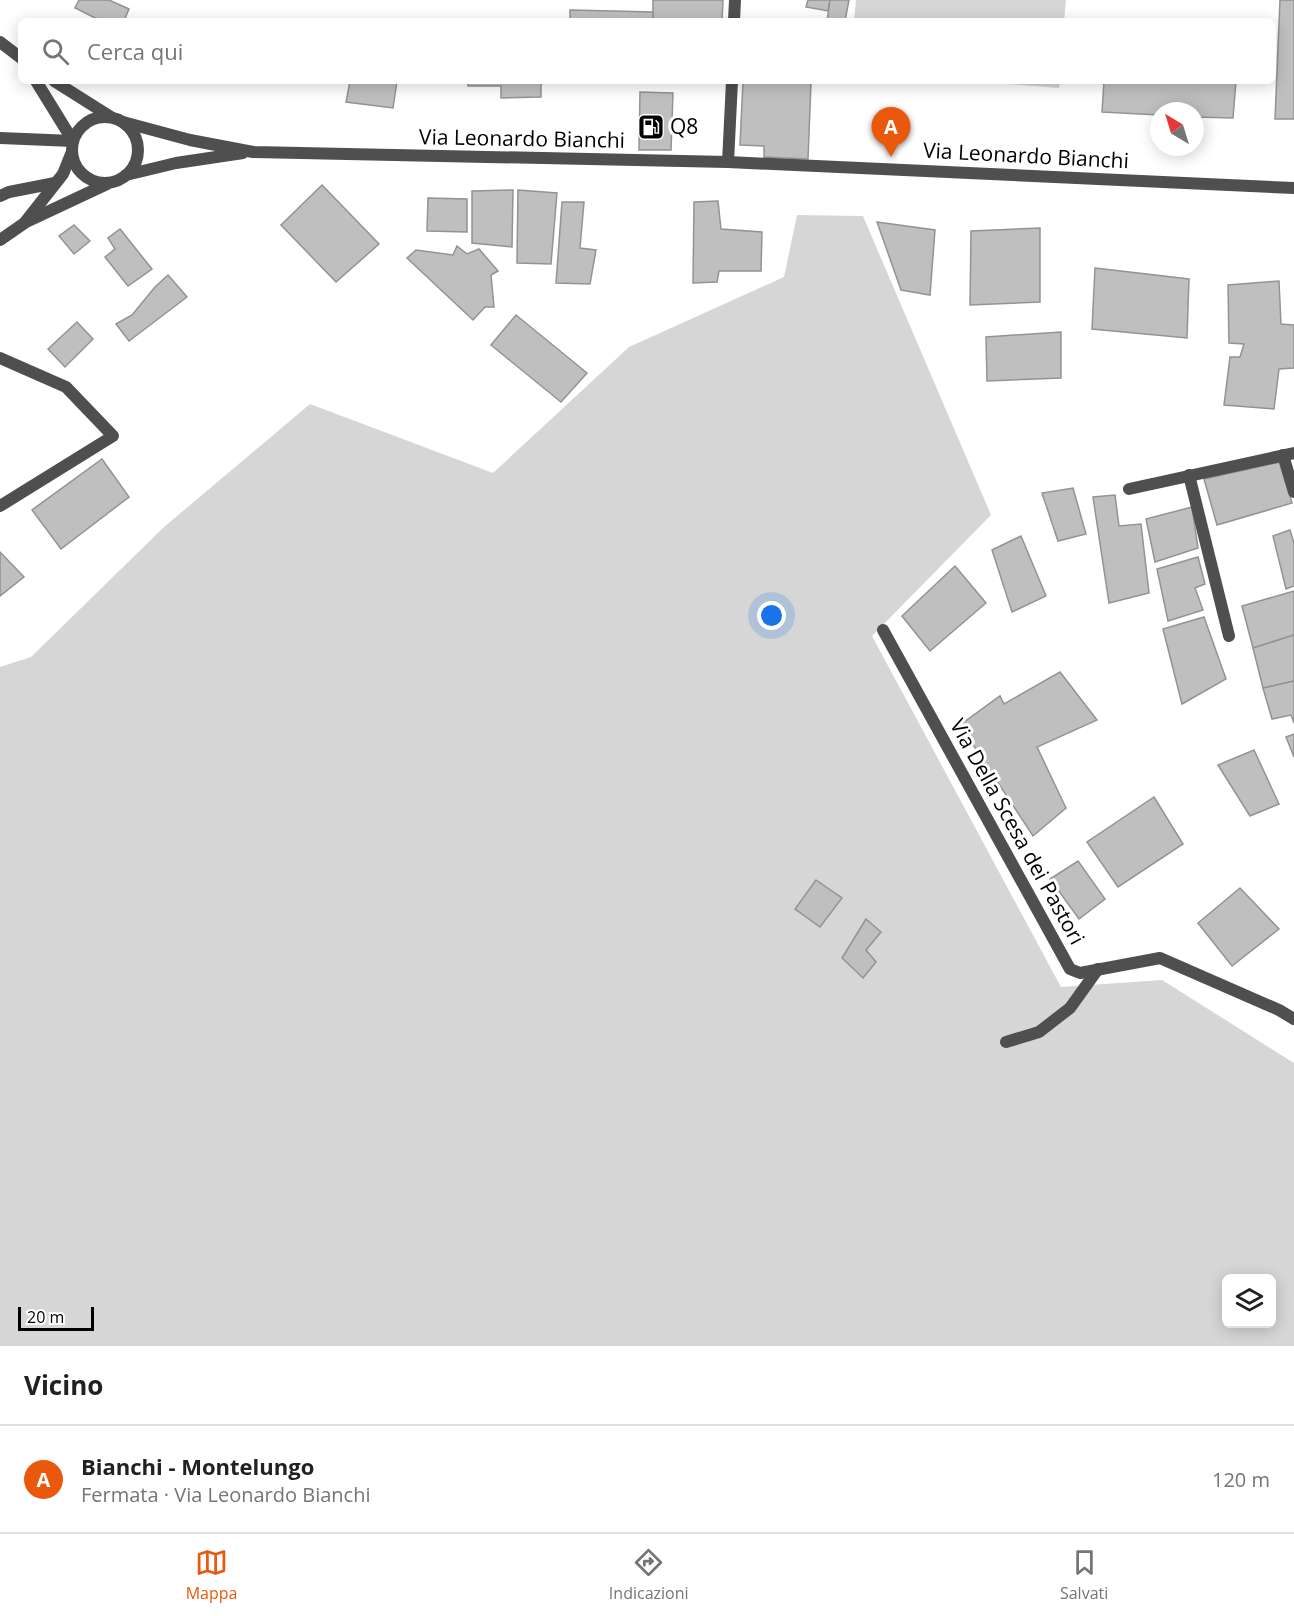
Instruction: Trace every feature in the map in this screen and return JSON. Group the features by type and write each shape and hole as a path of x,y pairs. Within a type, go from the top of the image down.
{"street":[{"path":"734,18 735,0"},
{"path":"0,42 18,56"},
{"path":"38,84 73,141"},
{"path":"0,240 26,222 126,175 136,162 138,149 136,137 118,120 59,84"},
{"path":"728,162 732,84"},
{"path":"26,222 63,174 78,129 88,121 100,116 118,120"},
{"name":"Via Leonardo Bianchi","path":"118,120 190,140 253,152"},
{"path":"0,138 73,141"},
{"name":"Via Leonardo Bianchi","path":"126,175 177,163 253,152 728,162 1294,188"},
{"path":"71,154 76,167 85,177 97,183 111,183"},
{"path":"0,196 9,192 55,183"},
{"path":"0,358 66,387 113,436 0,506"},
{"path":"1129,489 1289,454 1294,492"},
{"path":"1189,475 1229,636"},
{"name":"Via Della Scesa dei Pastori","path":"883,630 1071,969 1080,973 1160,958 1279,1010 1294,1019"},
{"path":"1006,1042 1039,1032 1070,1008 1098,969"}],"shaded area":[{"path":"856,0 1066,0 1064,18 854,18"},
{"path":"1010,84 1060,84 1059,88"},
{"path":"797,215 863,216 991,515 872,636 1061,987 1162,980 1294,1063 1294,1346 0,1346 0,667 31,657 164,527 310,404 493,473 629,347 784,277"}],"building":[{"path":"79,0 109,0 129,9 125,18 95,18 75,8"},
{"path":"653,0 723,0 722,18 653,18"},
{"path":"808,0 830,0 828,11 806,7"},
{"path":"830,0 849,0 846,18 827,18"},
{"path":"1280,0 1294,0 1294,119 1275,119"},
{"path":"570,10 653,12 653,18 570,18"},
{"path":"349,84 397,84 393,108 346,102"},
{"path":"468,84 541,84 541,97 501,98 501,86 468,86"},
{"path":"743,84 811,84 808,159 764,157 764,146 740,145"},
{"path":"1104,84 1236,84 1233,118 1204,117 1204,102 1150,102 1150,115 1102,112"},
{"path":"640,92 673,93 671,150 639,150"},
{"path":"322,185 379,244 336,282 281,225"},
{"path":"513,190 512,247 472,243 472,191"},
{"path":"518,190 557,193 551,264 517,263"},
{"path":"428,198 467,199 467,232 427,231"},
{"path":"718,201 721,229 762,232 761,271 719,271 717,282 693,283 694,202"},
{"path":"562,202 584,202 580,248 596,250 590,284 556,283"},
{"path":"877,222 935,230 930,295 901,290"},
{"path":"74,225 90,241 74,254 59,236"},
{"path":"1040,228 1040,302 970,305 971,231"},
{"path":"120,229 152,269 128,286 105,257 115,249 108,238"},
{"path":"457,246 467,254 479,249 498,271 491,275 494,307 485,307 473,320 407,258 416,250 453,255"},
{"path":"1095,268 1189,279 1187,338 1092,329"},
{"path":"168,275 187,297 129,341 116,324 132,315"},
{"path":"1279,281 1281,324 1294,325 1294,368 1279,369 1274,409 1224,405 1230,357 1240,357 1244,344 1229,343 1228,285"},
{"path":"516,315 587,373 561,402 491,345"},
{"path":"77,322 93,339 65,367 48,349"},
{"path":"1061,332 1061,378 987,381 986,337"},
{"path":"102,459 129,497 61,549 32,510"},
{"path":"1280,462 1292,503 1217,525 1204,479"},
{"path":"1073,488 1086,534 1058,541 1042,493"},
{"path":"1115,495 1119,526 1141,524 1149,593 1109,603 1093,497"},
{"path":"1192,507 1198,548 1155,562 1146,519"},
{"path":"1290,530 1294,543 1294,586 1286,589 1273,536"},
{"path":"1021,536 1046,596 1012,612 992,550"},
{"path":"0,552 24,577 0,596"},
{"path":"1198,557 1205,584 1195,588 1203,610 1168,621 1157,569"},
{"path":"955,566 986,603 930,651 902,616"},
{"path":"1294,591 1294,635 1253,648 1242,606"},
{"path":"1204,617 1226,679 1182,704 1163,629"},
{"path":"1294,635 1294,681 1263,688 1253,648"},
{"path":"1060,672 1097,720 1037,747 1066,808 1033,836 960,725 1000,696 1004,704"},
{"path":"1294,681 1294,723 1291,715 1272,719 1263,688"},
{"path":"1294,734 1294,757 1286,737"},
{"path":"1254,750 1279,804 1250,816 1218,765"},
{"path":"1154,797 1183,844 1118,887 1087,842"},
{"path":"1078,861 1105,899 1079,919 1050,879"},
{"path":"816,880 842,898 820,927 795,909"},
{"path":"1240,888 1279,929 1232,966 1198,923"},
{"path":"866,919 881,932 866,950 876,962 863,978 842,958"}],"place":[{"name":"Q8","path":"651,127"},
{"name":"Bianchi - Montelungo","path":"891,157"}]}
